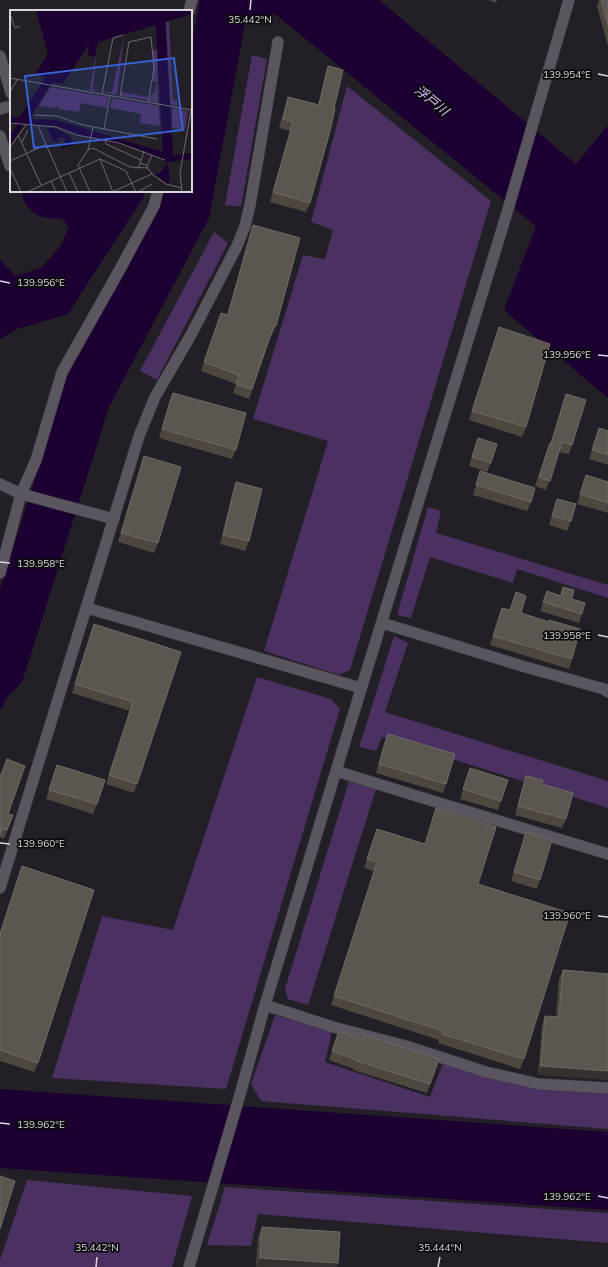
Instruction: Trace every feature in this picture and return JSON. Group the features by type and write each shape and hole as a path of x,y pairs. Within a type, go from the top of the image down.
{"street":[{"path":"189,10 192,0"},
{"path":"189,1267 265,1005 506,216 568,0"},
{"path":"0,888 139,436 155,397 192,333 237,246 245,226 278,42"},
{"path":"0,56 10,90"},
{"path":"0,109 10,106"},
{"path":"0,136 10,166"},
{"path":"0,573 21,494 36,460 62,372 154,206 158,192"},
{"path":"0,484 21,494 114,519"},
{"path":"87,608 361,688"},
{"path":"382,623 522,666 604,689 608,692"},
{"path":"336,771 608,854"},
{"path":"265,1005 333,1027 406,1046 486,1072 539,1084 608,1088"}],"shaded area":[{"path":"252,55 267,59 241,207 225,205"},
{"path":"347,86 491,201 350,670 339,675 264,651 328,441 253,419 303,255 325,259 333,230 311,222"},
{"path":"214,232 228,243 157,380 140,371"},
{"path":"428,507 441,511 436,533 608,585 608,598 517,569 513,583 430,557 411,618 397,615"},
{"path":"394,636 408,643 385,712 608,781 608,808 382,737 376,751 359,747"},
{"path":"257,677 331,699 340,709 226,1089 52,1078 102,916 173,930"},
{"path":"349,781 376,789 308,1005 288,999 285,989"},
{"path":"275,1015 332,1032 325,1062 430,1097 443,1063 608,1093 608,1129 261,1101 251,1084"},
{"path":"27,1180 192,1196 172,1267 0,1267 0,1260"},
{"path":"225,1187 608,1213 608,1243 258,1214 251,1246 207,1245"}],"water":[{"name":"浮戸川","path":"200,0 379,0 576,164 608,125 608,398 504,310 536,226 275,14 245,24 209,218 109,407 22,682 7,697 0,711 0,590 67,377 161,204 163,192 192,192 192,43"},
{"path":"22,192 144,192 144,196 68,314 17,329 0,339 0,260 16,276 41,268 60,247 69,227 62,219 45,218 33,212 27,206"},
{"path":"0,1089 608,1132 608,1210 0,1168"}],"building":[{"path":"601,0 608,0 608,25"},
{"path":"328,66 343,70 330,131 310,203 273,192 293,122 283,119 288,97 319,105"},
{"path":"253,225 300,238 276,326 274,325 252,389 236,384 239,375 204,362 221,313 228,315"},
{"path":"499,327 550,344 526,427 472,411"},
{"path":"173,393 246,413 236,450 162,429"},
{"path":"566,394 586,400 572,445 562,442 550,481 539,477 550,443 551,444"},
{"path":"599,428 608,431 608,455 592,450"},
{"path":"478,438 497,444 491,463 472,457"},
{"path":"144,456 181,467 158,543 121,533"},
{"path":"480,471 535,488 531,502 476,485"},
{"path":"586,475 608,482 608,503 580,494"},
{"path":"236,482 262,489 249,541 223,535"},
{"path":"557,499 576,504 571,521 552,516"},
{"path":"563,587 574,590 572,599 585,603 582,614 543,602 547,591 561,596"},
{"path":"516,592 526,596 521,613 549,622 549,620 580,629 572,659 493,636 502,608 510,610"},
{"path":"94,624 181,652 137,784 109,775 133,702 75,684"},
{"path":"388,734 455,754 446,784 379,764"},
{"path":"7,759 25,766 8,814 13,815 7,830 2,828 0,835 0,777"},
{"path":"57,765 105,780 97,804 49,790"},
{"path":"470,768 508,780 501,801 463,789"},
{"path":"526,776 543,780 542,784 573,793 566,819 518,806"},
{"path":"436,808 496,827 478,884 570,913 524,1059 442,1034 443,1031 334,996 377,862 367,859 377,829 425,844"},
{"path":"526,832 552,840 540,880 514,872"},
{"path":"22,866 94,890 38,1063 0,1050 0,934"},
{"path":"563,970 608,974 608,1071 541,1066 545,1016 559,1017"},
{"path":"339,1031 364,1040 365,1035 439,1059 430,1084 357,1061 332,1051"},
{"path":"0,1176 15,1181 0,1229"},
{"path":"262,1227 340,1232 338,1263 260,1258"}]}
